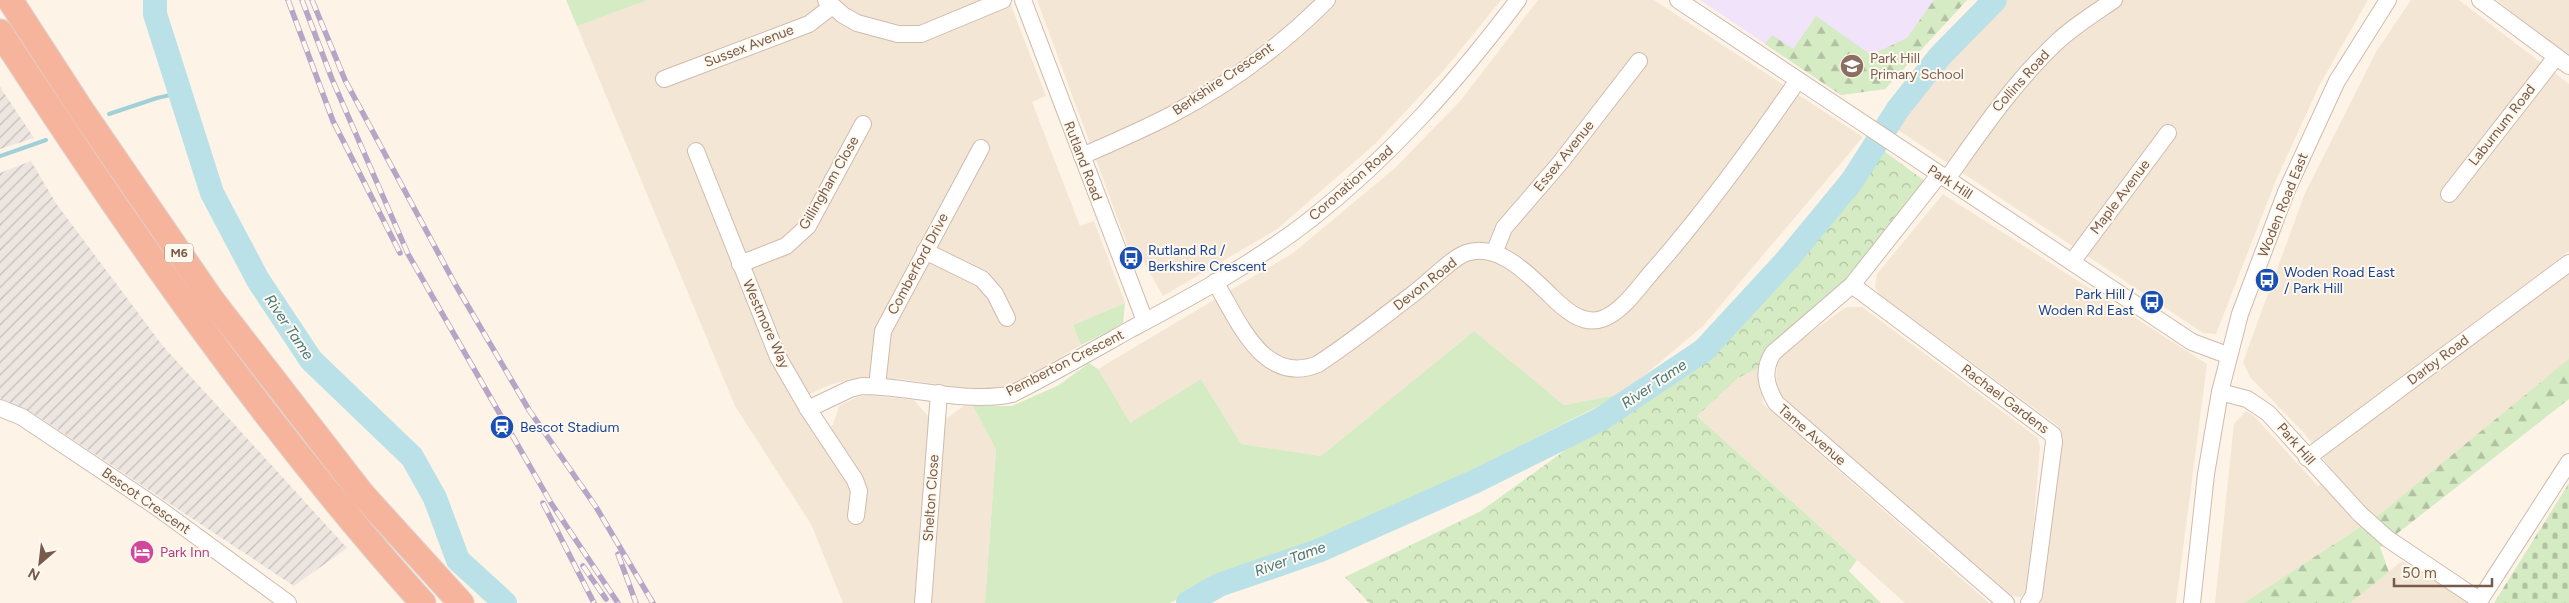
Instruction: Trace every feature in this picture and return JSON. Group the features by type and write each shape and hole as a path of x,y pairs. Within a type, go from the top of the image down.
{"highway":[{"name":"M6","path":"10,0 82,112 211,299 362,494 461,603"},
{"name":"M6","path":"0,32 130,228 209,339 343,510 423,603"}],"street":[{"path":"828,3 857,23 898,34 921,34 1003,0"},
{"name":"Rutland Road","path":"1023,0 1145,321"},
{"name":"Berkshire Crescent","path":"1082,156 1198,100 1293,32 1327,0"},
{"name":"Coronation Road","path":"1145,321 1215,282 1305,224 1385,154 1428,112 1464,70 1518,0"},
{"name":"Park Hill","path":"1678,0 2192,342 2227,356"},
{"name":"Collins Road","path":"1943,177 2032,67 2059,40 2114,0"},
{"name":"Woden Road East","path":"2192,603 2206,474 2227,356 2240,314 2286,192 2337,81 2388,0"},
{"path":"2480,0 2562,62"},
{"name":"Sussex Avenue","path":"664,79 809,24 828,3"},
{"name":"Essex Avenue","path":"1494,253 1504,228 1560,163 1639,61"},
{"name":"Laburnum Road","path":"2448,194 2562,62"},
{"name":"Devon Road","path":"1215,282 1262,355 1284,368 1300,369 1318,364 1466,253 1480,251 1494,253 1523,270 1564,308 1578,317 1601,320 1628,299 1711,203 1798,80"},
{"name":"Gillingham Close","path":"740,264 774,251 795,240 808,226 863,124"},
{"name":"Maple Avenue","path":"2072,262 2168,133"},
{"name":"Comberford Drive","path":"877,386 883,331 981,148"},
{"name":"Westmore Way","path":"696,151 778,357 808,409 855,480 859,491 856,516"},
{"name":"Tame Avenue","path":"1943,177 1852,285 1772,353 1766,369 1766,380 1769,392 1776,403 2006,603"},
{"path":"925,251 982,279 995,294 1007,318"},
{"name":"Darby Road","path":"2308,458 2569,263"},
{"name":"Rachael Gardens","path":"1852,285 2053,435 2054,442 2031,599"},
{"name":"Pemberton Crescent","path":"808,409 850,389 877,386 991,397 1012,394 1145,321"},
{"name":"Park Hill","path":"2220,392 2258,404 2360,514 2388,539 2478,601"},
{"name":"Shelton Close","path":"923,603 939,393"},
{"name":"Bescot Crescent","path":"0,408 22,417 158,508 288,603"},
{"path":"2478,601 2569,462"}],"shaded area":[{"path":"648,0 1009,0 1046,96 1032,102 1080,226 1094,221 1125,303 1073,325 1081,345 1008,388 976,390 901,379 857,378 829,385 793,402 819,435 833,425 839,406 857,397 869,395 914,400 928,416 946,419 965,405 973,406 996,448 985,603 843,603 811,524 735,406 577,26"},
{"path":"1037,0 1501,0 1445,69 1376,143 1276,230 1163,296 1137,250 1130,252"},
{"path":"1538,0 1654,0 1863,137 1703,326 1622,394 1564,405 1474,331 1321,456 1241,444 1201,379 1129,424 1098,369 1293,253 1395,168 1461,100"},
{"name":"Park Hill Primary School","path":"1700,0 1967,0 1885,89 1841,95"},
{"path":"2007,0 2368,0 2319,86 2276,180 2216,334 2203,333 1895,128 1930,80 1992,11"},
{"path":"2411,0 2459,0 2569,84 2569,251 2544,270 2554,283 2569,272 2569,360 2380,514 2244,603 2215,603 2234,424 2246,411 2254,416 2318,486 2334,473 2304,433 2250,377 2243,362 2305,193 2376,52"},
{"path":"2497,0 2569,0 2569,56 2533,29"},
{"path":"0,87 34,138 0,149"},
{"path":"31,161 55,202 162,345 347,548 294,586 36,415 0,398 0,173"},
{"path":"1943,194 2207,364 2176,603 2038,603 2059,469 2061,433 2058,426 1879,294 1875,287 1877,274"},
{"path":"1846,307 1862,307 2038,438 2040,448 2028,590 2021,597 2010,596 1796,410 1776,390 1777,357"},
{"path":"1760,367 1763,404 1989,603 1905,603 1697,416 1738,378"},
{"path":"2402,561 2467,601 2466,603 2350,603"}],"green space":[{"path":"566,0 648,0 577,26"},
{"path":"1934,0 1967,0 1885,89 1841,95 1765,44 1772,35 1793,49 1816,16 1871,55 1907,38"},
{"path":"1881,149 1925,181 1843,283 1760,367 1738,378 1697,416 1857,560 1849,571 1881,603 1369,603 1345,577 1481,511 1592,431 1683,371 1765,293 1865,175"},
{"path":"1125,303 1123,324 1081,345 1073,325"},
{"path":"1474,331 1564,405 1622,394 1403,505 1202,586 1170,603 985,603 996,449 973,406 1012,406 1059,385 1089,363 1098,369 1130,423 1201,379 1241,444 1321,456"},
{"path":"2569,359 2569,399 2380,547 2389,572 2350,603 2244,603 2380,514"},
{"path":"2569,483 2569,603 2494,603"}],"waterway":[{"name":"River Tame","path":"155,0 155,14 212,193 258,280 311,360 412,457 435,498 458,560 505,603"},
{"name":"River Tame","path":"1188,603 1219,585 1318,551 1476,481 1601,419 1704,350 1785,262 1852,181 1898,109 1940,56 1995,0"},
{"path":"109,114 157,98 179,93"},
{"path":"0,156 46,140"}],"railway":[{"path":"288,0 333,121 400,253"},
{"path":"302,0 332,79 408,254 551,503 618,603"},
{"path":"312,0 345,80 455,284 529,410 596,507 653,603"},
{"path":"543,503 594,603"},
{"path":"618,554 636,603"},
{"path":"583,566 606,599"}],"place":[{"name":"Park Hill Primary School","path":"1852,66"},
{"name":"Rutland Rd / Berkshire Crescent","path":"1131,258"},
{"name":"Woden Road East / Park Hill","path":"2267,280"},
{"name":"Park Hill / Woden Rd East","path":"2152,302"},
{"name":"Bescot Stadium","path":"502,427"},
{"name":"Park Inn","path":"142,552"}]}
